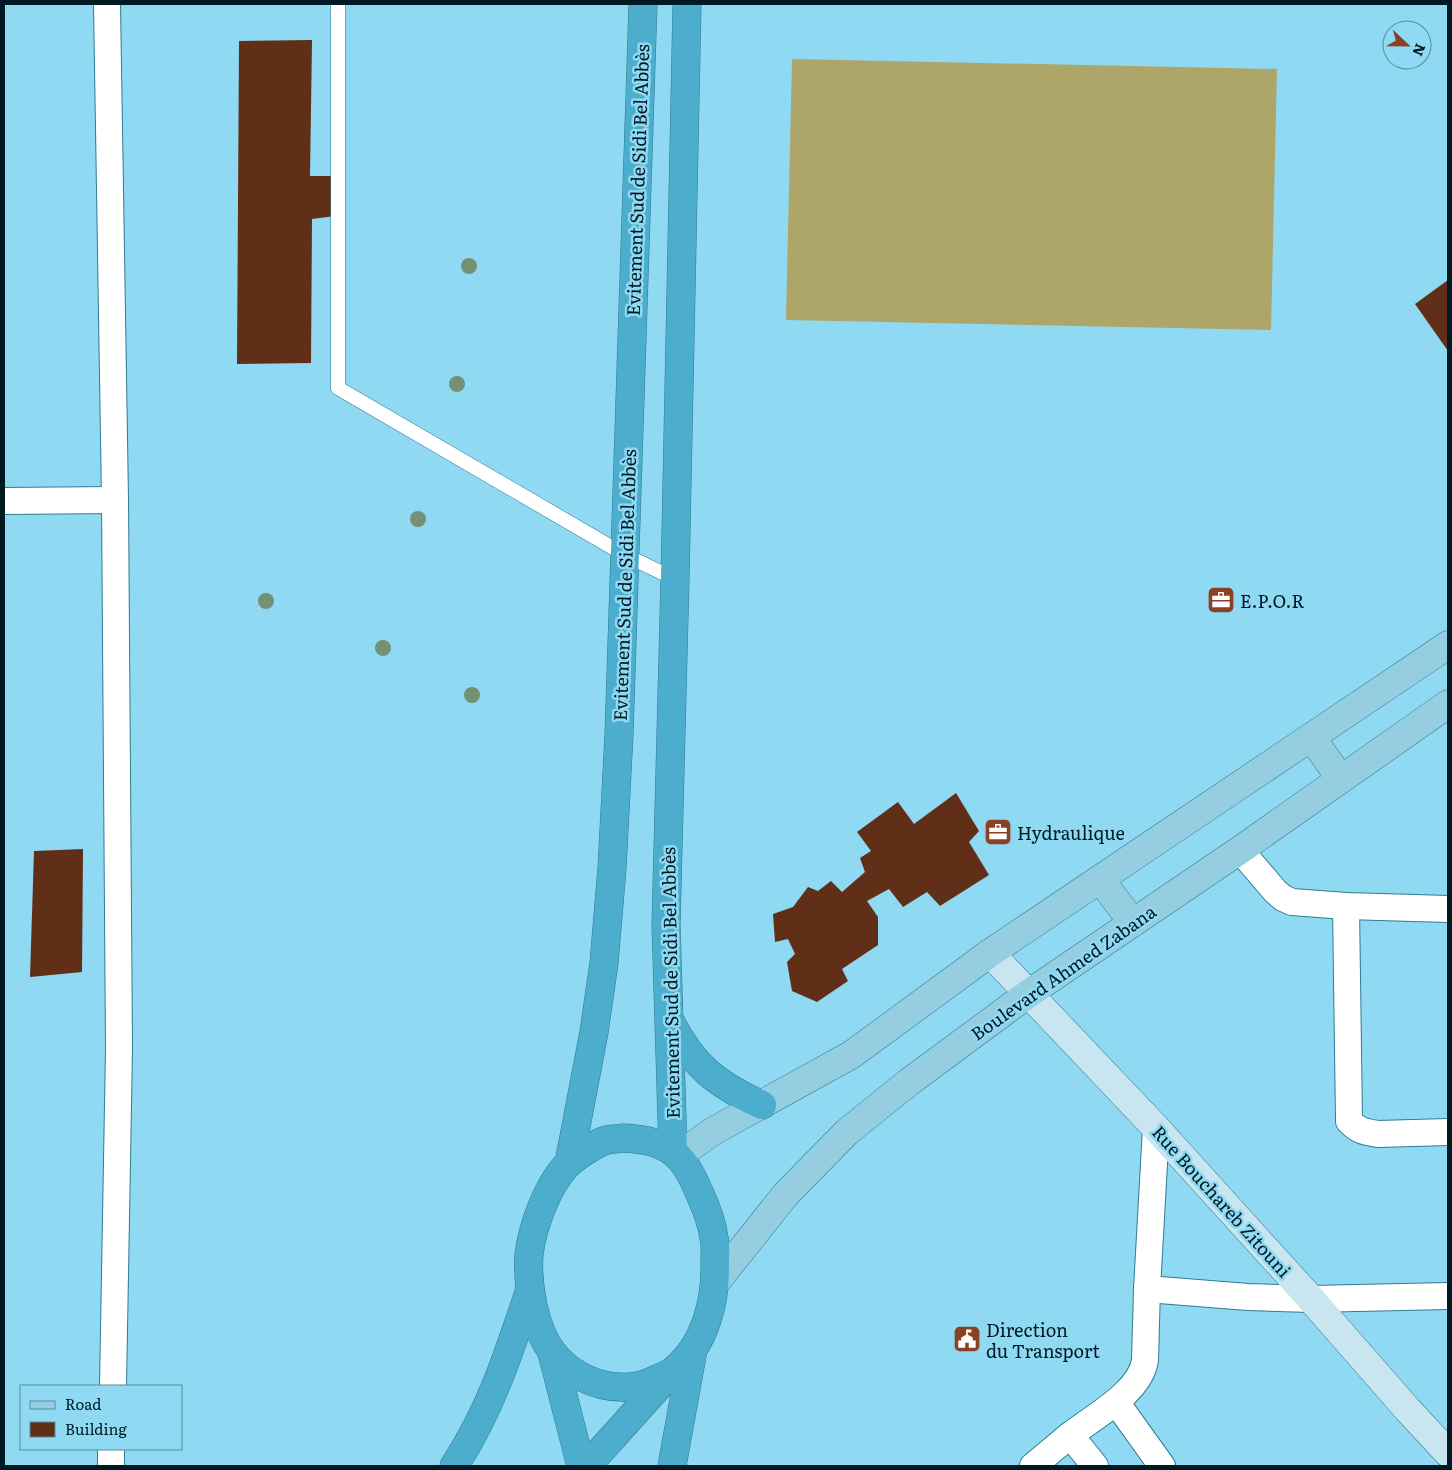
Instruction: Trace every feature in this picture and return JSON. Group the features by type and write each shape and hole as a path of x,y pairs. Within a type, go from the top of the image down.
{"highway":[{"name":"Evitement Sud de Sidi Bel Abbès","path":"569,1163 594,1032 604,963 619,734 643,4"},
{"name":"Evitement Sud de Sidi Bel Abbès","path":"676,1154 668,1018 666,925 687,4"},
{"path":"668,1018 680,1041 697,1062 716,1080 738,1094 762,1105"},
{"path":"581,1466 552,1353 542,1334 535,1312 530,1289 529,1255 535,1223 551,1188 569,1163 591,1147 607,1140 622,1138 658,1143 676,1154 693,1179 707,1208 715,1240 716,1282 705,1326 693,1350 672,1466"},
{"path":"454,1466 483,1416 507,1360 530,1289"},
{"path":"587,1466 693,1350"},
{"path":"552,1353 572,1372 594,1383 621,1388 647,1384 673,1371"}],"main road":[{"path":"676,1154 712,1132 852,1055 990,953 1448,645"},
{"name":"Boulevard Ahmed Zabana","path":"716,1282 786,1194 847,1132 909,1082 1028,994 1240,850 1448,704"},
{"path":"1311,737 1341,779"},
{"path":"1100,879 1133,923"}],"street":[{"path":"107,4 115,500 118,1049 112,1385"},
{"path":"4,501 115,500"},
{"path":"1240,850 1275,892 1292,902 1346,906 1448,909"},
{"path":"1346,906 1349,1121 1355,1128 1378,1134 1448,1132"},
{"name":"Rue Bouchareb Zitouni","path":"990,953 1156,1128 1448,1453"},
{"path":"1033,1466 1070,1435 1116,1402 1139,1377 1144,1368 1156,1128"},
{"path":"1147,1289 1248,1297 1311,1299 1448,1296"},
{"path":"1116,1402 1162,1466"},
{"path":"1070,1435 1095,1466"},
{"path":"111,1450 111,1466"}],"lane":[{"path":"338,4 338,388 625,555 675,579"}],"shaded area":[{"path":"792,59 1277,69 1271,330 786,320"}],"building":[{"path":"312,40 310,176 335,176 335,216 312,219 311,363 237,364 239,41"},
{"path":"1448,280 1448,351 1415,304"},
{"path":"956,793 979,831 969,842 989,875 940,906 927,892 903,907 889,889 867,901 878,917 878,945 842,969 848,981 817,1002 792,991 787,962 795,954 788,939 775,942 773,914 793,907 808,887 818,891 831,881 842,892 865,872 860,858 871,851 857,832 898,802 914,824"},
{"path":"83,849 82,972 30,977 34,851"}],"place":[{"name":"E.P.O.R","path":"1221,600"},
{"name":"Hydraulique","path":"998,832"},
{"name":"Direction du Transport","path":"967,1339"}]}
